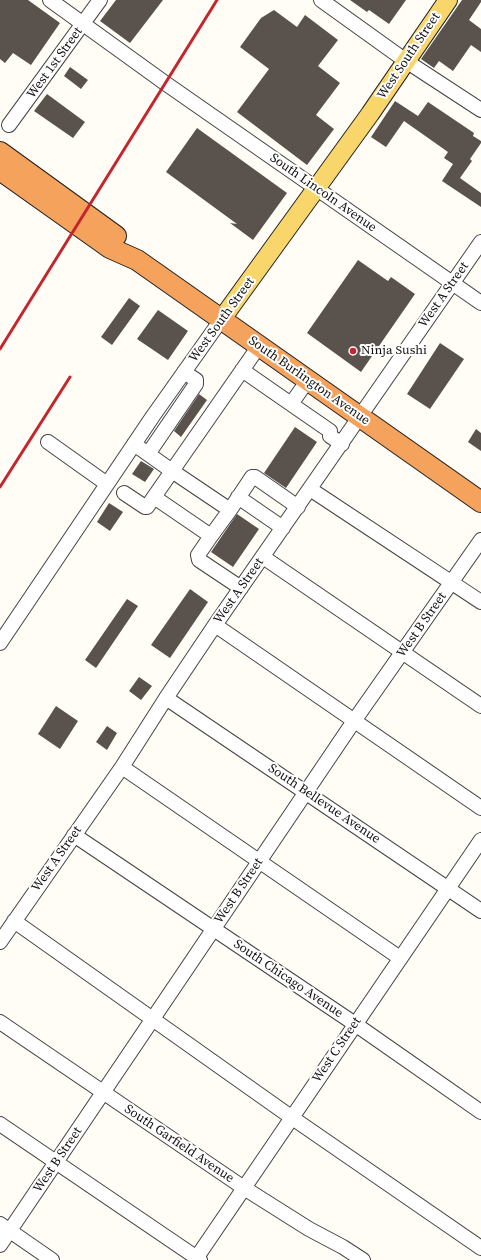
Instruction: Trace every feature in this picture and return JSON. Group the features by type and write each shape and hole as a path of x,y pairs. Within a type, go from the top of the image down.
{"highway":[{"path":"0,152 118,237 137,260"},
{"path":"0,170 110,248 137,260"},
{"name":"South Burlington Avenue","path":"137,260 481,502"}],"main road":[{"name":"West South Street","path":"221,320 317,188 448,0"}],"street":[{"name":"South Lincoln Avenue","path":"50,0 165,83 481,303"},
{"name":"West 1st Street","path":"9,125 100,0"},
{"path":"322,0 406,60 481,110"},
{"name":"West A Street","path":"0,942 122,767 166,698 241,588 481,242"},
{"name":"West South Street","path":"0,643 134,444 221,320"},
{"path":"124,493 147,507 258,346"},
{"path":"242,370 330,431 330,436 342,444"},
{"path":"148,454 196,384 196,380 184,372"},
{"path":"291,404 308,380"},
{"path":"48,442 107,484"},
{"path":"134,444 230,510"},
{"path":"241,588 199,560 198,555 252,477 255,477 298,507"},
{"path":"310,489 481,602"},
{"path":"154,497 211,536"},
{"path":"238,497 283,528"},
{"name":"West B Street","path":"0,1245 5,1227 57,1162 152,1018 306,792 481,540"},
{"path":"263,557 481,706"},
{"path":"216,625 354,722 481,808"},
{"name":"South Bellevue Avenue","path":"166,698 481,911"},
{"path":"122,767 400,958"},
{"name":"South Chicago Avenue","path":"74,835 355,1024 481,1112"},
{"name":"West C Street","path":"197,1259 291,1117 481,840"},
{"path":"14,921 291,1117 481,1248"},
{"name":"South Garfield Avenue","path":"0,1022 244,1188 309,1229 343,1247 363,1260"},
{"path":"0,1124 197,1259"},
{"path":"5,1227 52,1260"}],"building":[{"path":"0,0 28,0 60,23 31,65 13,53 5,63 0,59"},
{"path":"116,0 163,0 130,43 100,21"},
{"path":"350,0 406,0 389,24 369,10 367,12"},
{"path":"462,0 481,0 469,20 481,29 481,52 471,45 453,71 439,61 434,68 421,59"},
{"path":"274,10 297,27 305,15 338,40 318,66 340,83 316,115 334,129 307,165 237,112 269,69 240,47 261,18"},
{"path":"70,67 88,80 81,89 64,76"},
{"path":"47,94 85,122 73,138 34,111"},
{"path":"395,101 418,116 428,102 474,133 473,136 481,141 470,159 472,161 460,178 481,193 481,207 442,181 453,164 444,158 448,152 404,121 386,147 371,137"},
{"path":"197,128 287,193 253,240 230,223 237,224 166,172"},
{"path":"358,260 388,281 391,277 415,294 361,372 307,333"},
{"path":"129,298 140,306 112,345 101,337"},
{"path":"158,310 188,331 168,360 137,339"},
{"path":"440,343 464,359 430,409 407,394"},
{"path":"199,394 207,400 181,437 174,431"},
{"path":"295,427 317,442 286,488 264,473"},
{"path":"476,429 481,433 481,451 468,442"},
{"path":"141,461 154,469 145,482 132,474"},
{"path":"109,503 123,512 110,531 97,522"},
{"path":"237,514 259,529 233,567 211,552"},
{"path":"190,589 208,602 170,658 151,645"},
{"path":"127,599 138,606 96,668 85,660"},
{"path":"139,677 152,686 141,700 129,691"},
{"path":"56,706 78,721 60,749 38,734"},
{"path":"107,726 117,733 107,750 96,742"}],"railway":[{"path":"0,349 217,0"},
{"path":"0,487 70,377"}],"place":[{"name":"Ninja Sushi","path":"353,351"}]}
